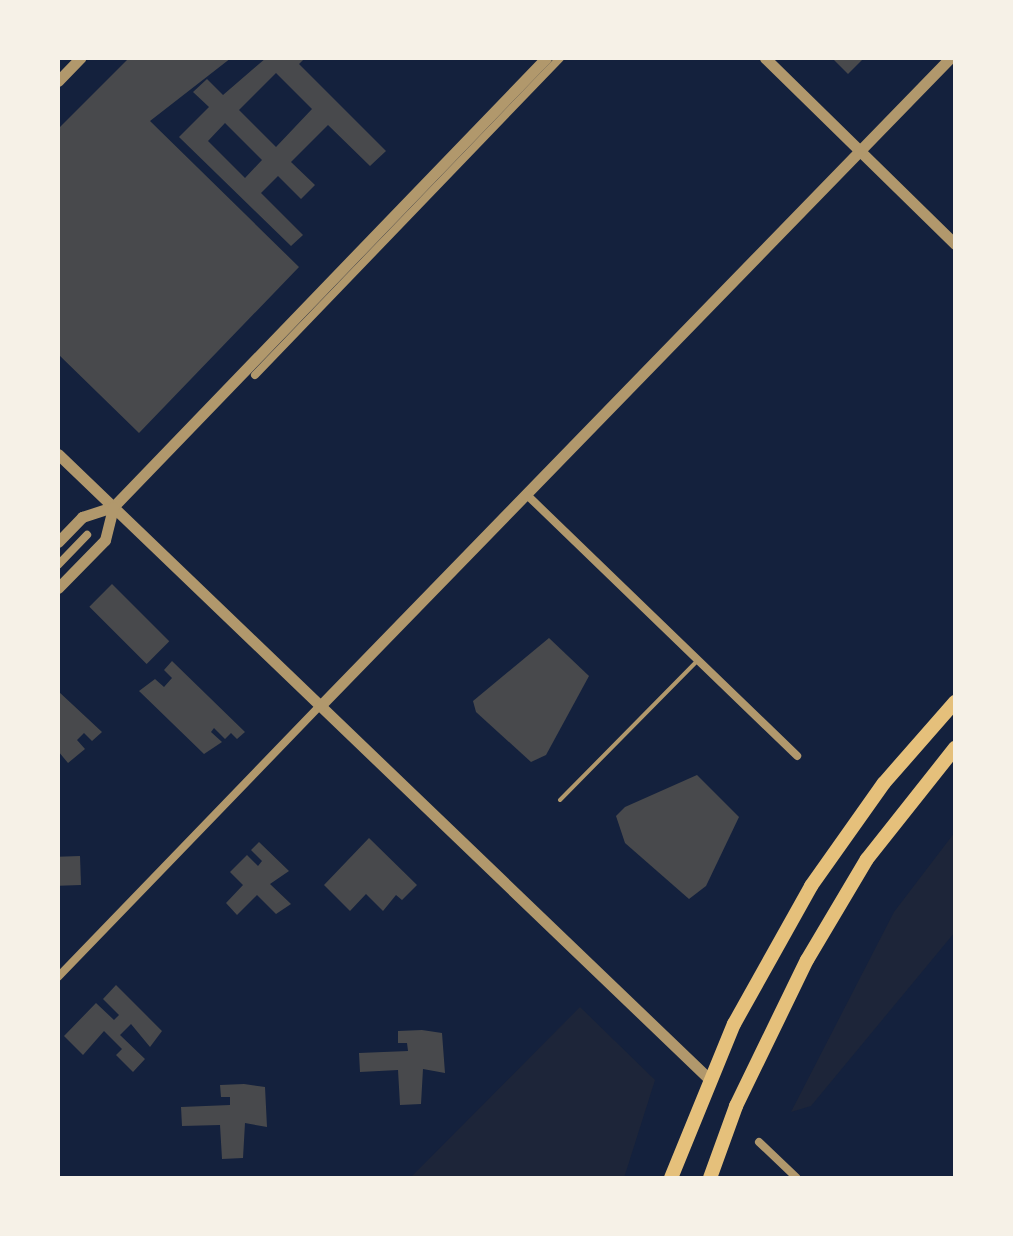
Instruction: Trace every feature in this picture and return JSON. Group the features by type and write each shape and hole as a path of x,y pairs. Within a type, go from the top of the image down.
{"main road":[{"path":"671,1178 710,1080 753,988 811,886 884,783 955,702"},
{"path":"710,1178 736,1106 813,948 867,859 955,748"}],"street":[{"path":"58,81 80,58"},
{"path":"58,542 82,517 113,507 546,58"},
{"path":"255,375 560,58"},
{"path":"765,58 955,244"},
{"path":"58,977 950,58"},
{"path":"58,454 710,1080"},
{"path":"526,494 797,756"},
{"path":"58,588 105,540 113,507"},
{"path":"58,565 87,535"},
{"path":"759,1142 797,1178"}],"lane":[{"path":"560,800 698,660"}],"shaded area":[{"path":"955,832 955,932 811,1106 791,1112 894,912"},
{"path":"580,1007 655,1080 624,1178 410,1178"}],"building":[{"path":"129,58 231,58 150,121 299,267 139,433 58,354 58,129"},
{"path":"266,58 305,58 299,64 386,151 370,166 328,125 291,162 315,185 301,199 278,176 261,193 303,235 291,246 179,137 209,107 193,92 207,79 223,95","holes":["276,73 312,109 276,147 239,110","225,123 262,160 245,178 208,141"]},
{"path":"832,58 864,58 848,74"},
{"path":"112,584 169,641 147,664 89,607"},
{"path":"549,638 589,676 546,755 531,762 476,712 473,701"},
{"path":"172,661 245,732 237,739 231,733 225,739 214,728 211,732 222,742 204,754 139,691 155,679 164,687 172,678 164,670"},
{"path":"58,691 102,732 92,741 84,733 77,740 85,749 68,763 58,751"},
{"path":"697,775 739,817 706,886 689,899 625,843 616,816 625,807"},
{"path":"369,838 417,885 402,900 396,895 383,911 366,894 350,911 324,885"},
{"path":"259,842 289,871 270,884 291,904 276,914 257,895 237,915 226,903 243,885 230,872 247,855 258,866 262,861 251,850"},
{"path":"80,856 81,885 59,886 58,857"},
{"path":"116,985 162,1031 150,1047 131,1024 120,1035 145,1059 133,1072 116,1055 122,1049 104,1031 83,1055 64,1036 96,1003 114,1020 119,1015 103,999"},
{"path":"398,1031 442,1033 445,1073 423,1069 421,1104 400,1105 398,1070 360,1072 359,1053 408,1051 407,1043 398,1043"},
{"path":"220,1085 265,1087 267,1127 245,1123 243,1158 222,1159 220,1125 182,1126 181,1107 230,1105 230,1097 221,1097"}]}
